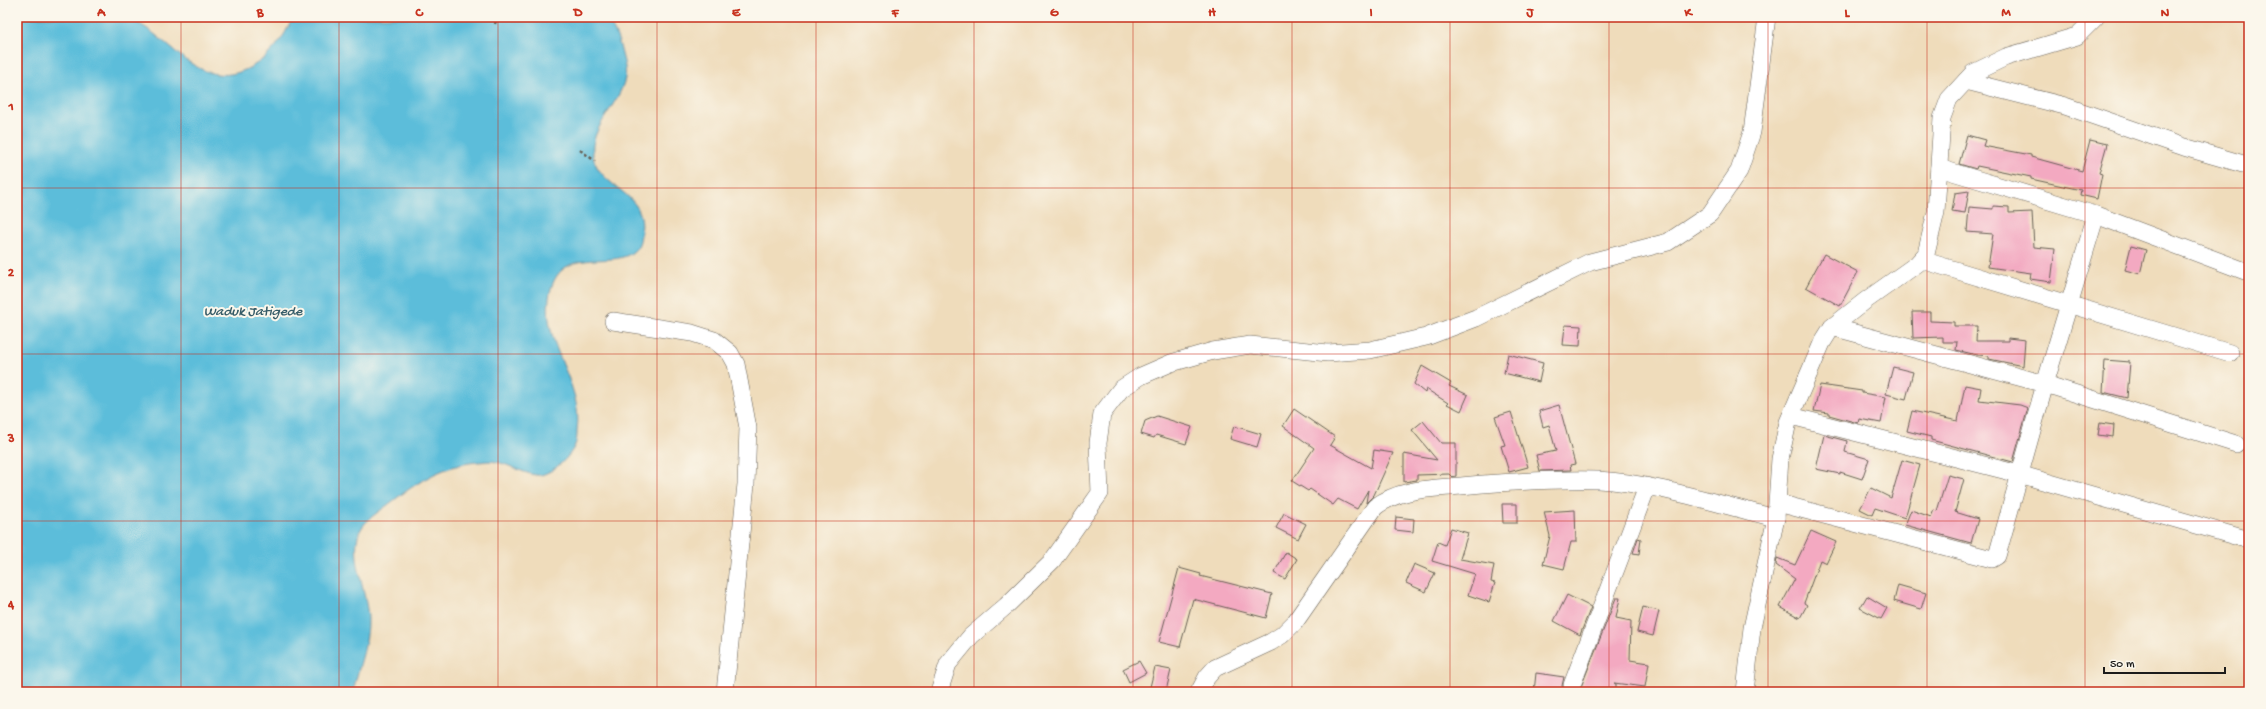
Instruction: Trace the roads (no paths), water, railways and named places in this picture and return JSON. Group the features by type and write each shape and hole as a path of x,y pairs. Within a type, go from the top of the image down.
{"street":[{"path":"939,692 948,664 971,636 1006,606 1052,561 1100,494 1098,443 1102,414 1121,389 1141,376 1171,362 1213,351 1250,345 1335,353 1370,350 1426,337 1476,318 1590,262 1668,242 1710,214 1739,171 1752,132 1767,17"},
{"path":"1745,692 1752,628 1777,511 1780,459 1791,416 1822,343 1832,327 1854,308 1922,260 1926,254 1936,212 1942,118 1948,99 1973,73 2006,58 2077,36 2088,27 2096,17"},
{"path":"1966,81 2065,106 2184,147 2243,164"},
{"path":"1939,168 2096,214 2245,271"},
{"path":"1199,692 1207,677 1215,668 1282,635 1295,622 1374,507 1390,497 1408,491 1506,482 1598,480 1647,487 1777,511 1995,558 2068,305 2096,214"},
{"path":"1922,260 2230,353"},
{"path":"613,321 692,333 714,340 730,353 736,364 748,428 746,484 725,692"},
{"path":"1832,327 2045,384 2236,444"},
{"path":"1791,416 2019,474 2242,538"},
{"path":"1572,685 1647,487"}],"water":[{"name":"Waduk Jatigede","path":"116,16 127,18 157,36 185,59 199,68 215,74 232,74 251,67 265,58 281,39 293,17 605,17 615,33 620,45 626,71 625,78 617,98 595,136 593,156 597,167 604,176 631,199 638,208 641,219 641,236 638,246 629,254 618,258 590,260 576,263 564,268 555,279 549,298 548,316 551,332 575,396 578,413 576,443 573,450 561,463 551,471 541,475 531,474 491,461 451,467 428,477 417,484 375,514 366,523 361,529 356,549 359,572 367,608 368,627 365,646 353,692 17,692 17,17"}]}
